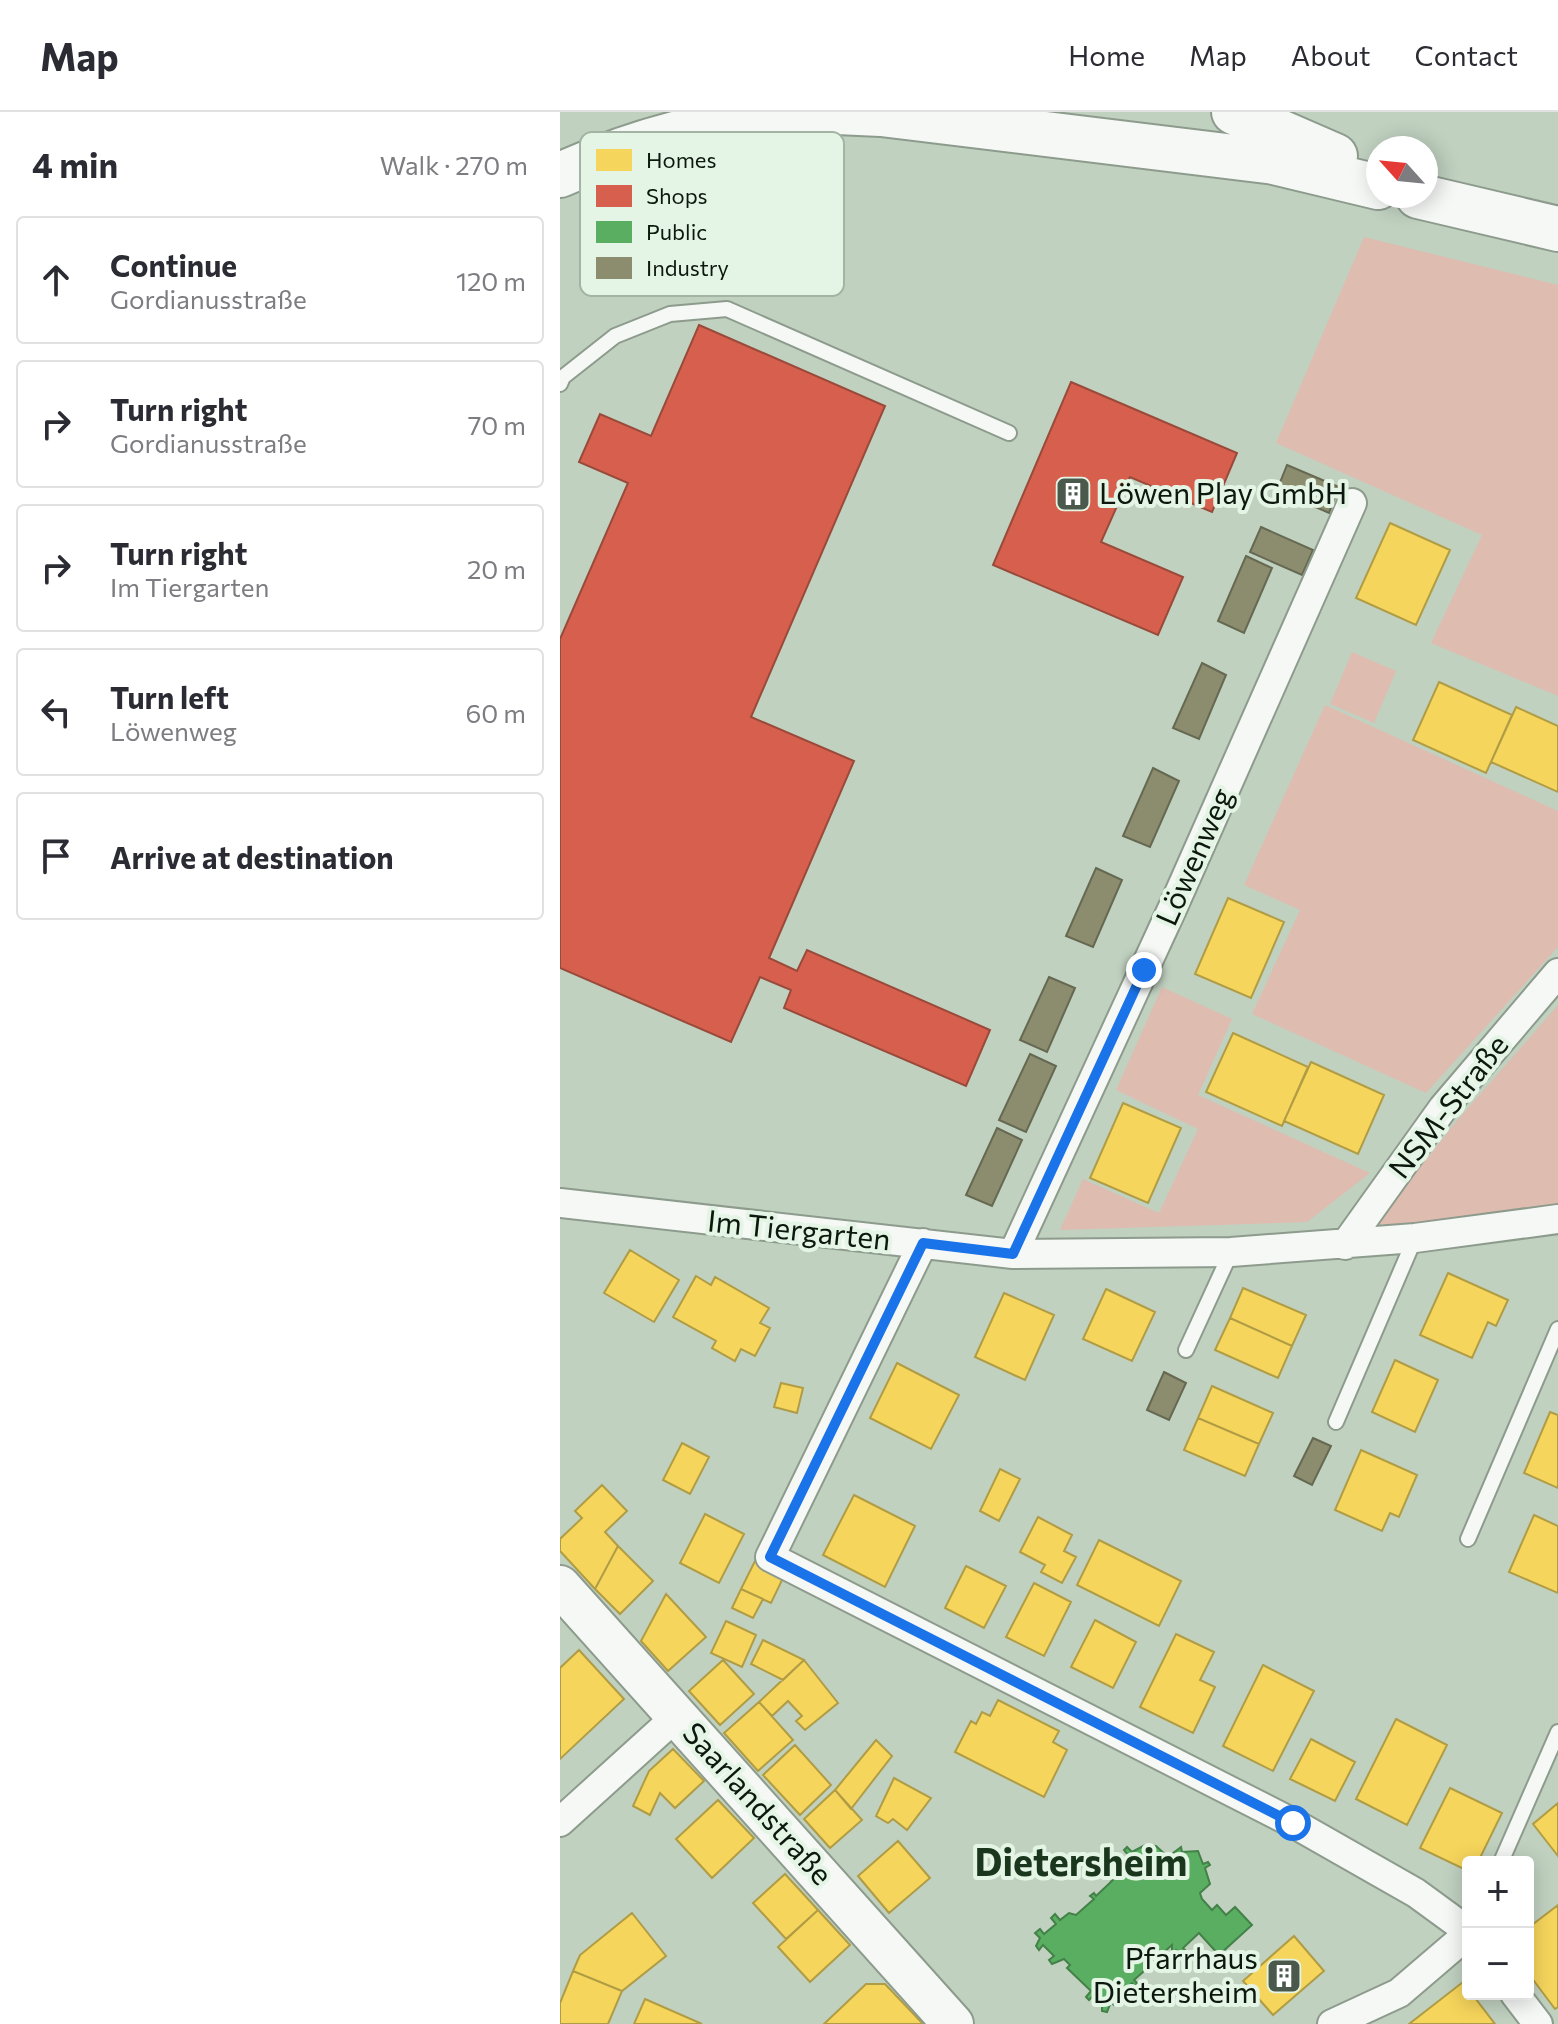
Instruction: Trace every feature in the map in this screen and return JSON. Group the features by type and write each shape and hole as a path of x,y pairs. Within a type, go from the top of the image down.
{"highway":[{"path":"678,132 772,115 834,112 881,114 1275,162"},
{"path":"1060,112 1366,184"},
{"path":"1234,112 1366,169"},
{"path":"560,175 580,166"},
{"path":"1438,199 1558,229"}],"main road":[{"name":"Saarlandstraße","path":"560,1586 953,2024"}],"street":[{"name":"Löwenweg","path":"1013,1254 1173,907 1352,503"},
{"name":"NSM-Straße","path":"1345,1245 1443,1108 1558,973"},
{"name":"Im Tiergarten","path":"560,1203 1013,1254 1231,1252 1345,1245 1558,1219"},
{"path":"923,1243 770,1557 1293,1823 1416,1893 1462,1928"},
{"path":"560,1822 678,1715"},
{"path":"1332,2024 1399,1993 1462,1938"},
{"path":"1520,2000 1538,2024"}],"lane":[{"path":"560,384 563,377 615,336 670,314 727,309 1009,433"},
{"path":"1336,1422 1415,1238"},
{"path":"1186,1350 1231,1252"},
{"path":"1468,1539 1558,1329"},
{"path":"1504,1856 1558,1732"}],"shaded area":[{"path":"1364,237 1558,285 1558,696 1431,643 1482,535 1276,443"},
{"path":"1352,652 1396,671 1374,723 1330,704"},
{"path":"1325,705 1558,811 1558,947 1426,1093 1252,1014 1300,910 1244,885"},
{"path":"1162,987 1232,1019 1198,1095 1370,1173 1307,1222 1060,1230 1083,1179 1159,1213 1198,1129 1116,1090"},
{"path":"1558,1005 1558,1206 1368,1234 1455,1123"}],"building: Homes":[{"path":"1390,523 1450,550 1416,625 1356,598"},
{"path":"1439,682 1512,715 1486,773 1413,740"},
{"path":"1516,707 1558,726 1558,792 1491,762"},
{"path":"1228,898 1284,922 1251,998 1195,974"},
{"path":"1233,1033 1308,1067 1282,1126 1206,1092"},
{"path":"1311,1062 1384,1095 1358,1154 1284,1121"},
{"path":"1123,1103 1181,1128 1148,1203 1090,1178"},
{"path":"630,1250 679,1280 654,1322 604,1293"},
{"path":"1448,1273 1508,1300 1496,1326 1488,1322 1472,1358 1420,1335"},
{"path":"696,1276 711,1285 715,1277 769,1308 760,1323 770,1328 755,1356 741,1349 735,1361 712,1348 716,1341 673,1317"},
{"path":"1243,1288 1306,1315 1292,1346 1230,1318"},
{"path":"1106,1289 1155,1312 1132,1361 1083,1339"},
{"path":"1004,1293 1054,1315 1025,1380 975,1357"},
{"path":"1230,1318 1292,1346 1278,1378 1215,1350"},
{"path":"1395,1360 1438,1380 1415,1432 1372,1412"},
{"path":"897,1363 959,1395 931,1449 870,1418"},
{"path":"781,1383 803,1388 797,1413 774,1407"},
{"path":"1212,1386 1273,1413 1259,1444 1198,1418"},
{"path":"1550,1412 1558,1415 1558,1488 1524,1473"},
{"path":"1198,1418 1259,1444 1245,1476 1184,1450"},
{"path":"682,1443 709,1457 690,1494 663,1480"},
{"path":"1361,1450 1417,1475 1399,1517 1390,1513 1382,1531 1335,1510"},
{"path":"1000,1469 1020,1479 999,1521 980,1511"},
{"path":"602,1485 627,1511 605,1532 618,1546 595,1589 560,1551 560,1539 582,1518 575,1511"},
{"path":"854,1495 915,1526 885,1587 823,1555"},
{"path":"705,1514 744,1534 719,1583 680,1563"},
{"path":"1534,1515 1558,1526 1558,1593 1509,1572"},
{"path":"1038,1517 1072,1535 1064,1551 1076,1557 1062,1583 1041,1572 1045,1565 1020,1552"},
{"path":"1099,1540 1181,1581 1159,1626 1077,1585"},
{"path":"618,1546 653,1581 620,1614 595,1589"},
{"path":"755,1561 784,1576 771,1603 741,1589"},
{"path":"966,1566 1006,1586 984,1628 945,1608"},
{"path":"1034,1583 1071,1602 1044,1656 1006,1637"},
{"path":"741,1589 763,1599 753,1618 732,1608"},
{"path":"666,1594 706,1637 668,1671 641,1641"},
{"path":"1095,1620 1136,1642 1113,1688 1071,1667"},
{"path":"726,1621 756,1635 742,1667 711,1653"},
{"path":"1176,1634 1214,1652 1200,1680 1215,1687 1193,1733 1140,1707"},
{"path":"763,1640 804,1660 783,1680 751,1664"},
{"path":"579,1650 624,1699 560,1759 560,1668"},
{"path":"723,1660 754,1694 720,1725 689,1691"},
{"path":"804,1660 838,1703 805,1730 796,1721 802,1716 788,1701 772,1716 759,1702"},
{"path":"1263,1665 1314,1691 1273,1771 1223,1746"},
{"path":"998,1700 1059,1731 1053,1742 1067,1750 1044,1797 955,1752 971,1721 976,1724 982,1712 990,1716"},
{"path":"759,1702 793,1740 758,1771 724,1733"},
{"path":"1396,1719 1447,1745 1407,1825 1356,1799"},
{"path":"1311,1739 1355,1762 1335,1801 1290,1779"},
{"path":"876,1740 892,1756 851,1809 835,1790"},
{"path":"795,1745 831,1785 800,1815 763,1775"},
{"path":"673,1749 704,1781 675,1808 660,1793 650,1815 633,1806 649,1771"},
{"path":"894,1778 931,1798 907,1830 893,1819 888,1823 876,1816"},
{"path":"1450,1788 1502,1813 1481,1856 1462,1856 1462,1868 1420,1848"},
{"path":"835,1790 862,1820 830,1848 804,1819"},
{"path":"718,1800 754,1838 712,1878 676,1839"},
{"path":"1558,1803 1558,1856 1533,1824"},
{"path":"898,1841 930,1878 889,1913 858,1876"},
{"path":"785,1874 818,1910 786,1939 753,1903"},
{"path":"1558,1905 1558,2007 1555,2009 1534,1981 1534,1923"},
{"path":"818,1910 850,1945 810,1982 778,1947"},
{"path":"632,1913 666,1956 622,1991 573,1971 580,1955"},
{"name":"Pfarrhaus Dietersheim","path":"1294,1936 1324,1971 1273,2015 1243,1981"},
{"path":"573,1971 622,1991 608,2024 560,2024 560,2003"},
{"path":"1462,1983 1462,2000 1477,2000 1495,2024 1409,2024"},
{"path":"866,1984 885,1984 923,2024 824,2024"},
{"path":"645,1999 702,2024 634,2024"}],"building: Shops":[{"path":"699,325 885,406 751,717 854,761 769,958 797,971 807,950 990,1030 966,1086 784,1008 791,990 760,977 731,1042 560,968 560,639 628,483 579,462 600,414 651,436"},
{"name":"Löwen Play GmbH","path":"1071,382 1237,453 1212,512 1130,477 1101,542 1183,577 1158,635 993,565"}],"building: Public":[{"path":"1145,1845 1156,1846 1168,1857 1181,1847 1182,1852 1198,1851 1203,1864 1208,1862 1210,1865 1205,1868 1210,1884 1200,1893 1202,1899 1212,1910 1217,1905 1226,1915 1235,1907 1252,1925 1219,1955 1199,1933 1183,1948 1186,1951 1183,1954 1176,1950 1172,1954 1172,1945 1154,1961 1157,1964 1154,1967 1152,1964 1134,1980 1137,1983 1135,1986 1132,1983 1114,1999 1117,2003 1114,2005 1111,2002 1107,2012 1102,2011 1102,2006 1093,1996 1089,2000 1086,1997 1091,1991 1067,1968 1070,1965 1064,1959 1052,1964 1049,1960 1054,1956 1043,1945 1039,1950 1036,1946 1040,1938 1035,1933 1040,1929 1044,1934 1056,1924 1051,1918 1055,1914 1060,1920 1069,1913 1076,1915 1094,1899 1090,1896 1094,1893 1096,1896 1113,1880 1106,1878 1109,1871 1106,1868 1109,1865 1113,1869 1128,1855 1124,1850 1127,1847 1132,1852"}],"building: Industry":[{"path":"1287,465 1339,487 1329,513 1277,490"},
{"path":"1261,527 1313,550 1302,575 1250,552"},
{"path":"1246,556 1272,568 1244,633 1218,621"},
{"path":"1202,663 1226,675 1199,739 1173,728"},
{"path":"1153,768 1179,781 1150,847 1123,836"},
{"path":"1096,868 1122,880 1093,947 1066,936"},
{"path":"1049,977 1075,988 1047,1052 1020,1040"},
{"path":"1030,1054 1056,1066 1026,1132 999,1120"},
{"path":"997,1128 1022,1140 992,1206 966,1195"},
{"path":"1164,1372 1186,1383 1169,1420 1147,1410"},
{"path":"1313,1438 1331,1446 1312,1485 1294,1476"}],"place":[{"name":"Löwen Play GmbH","path":"1073,494"},
{"name":"Pfarrhaus Dietersheim","path":"1284,1976"}],"district":[{"name":"Dietersheim","path":"1081,1863"}],"route":[{"path":"1144,970 1013,1254 923,1243 770,1557 1293,1823"}]}
